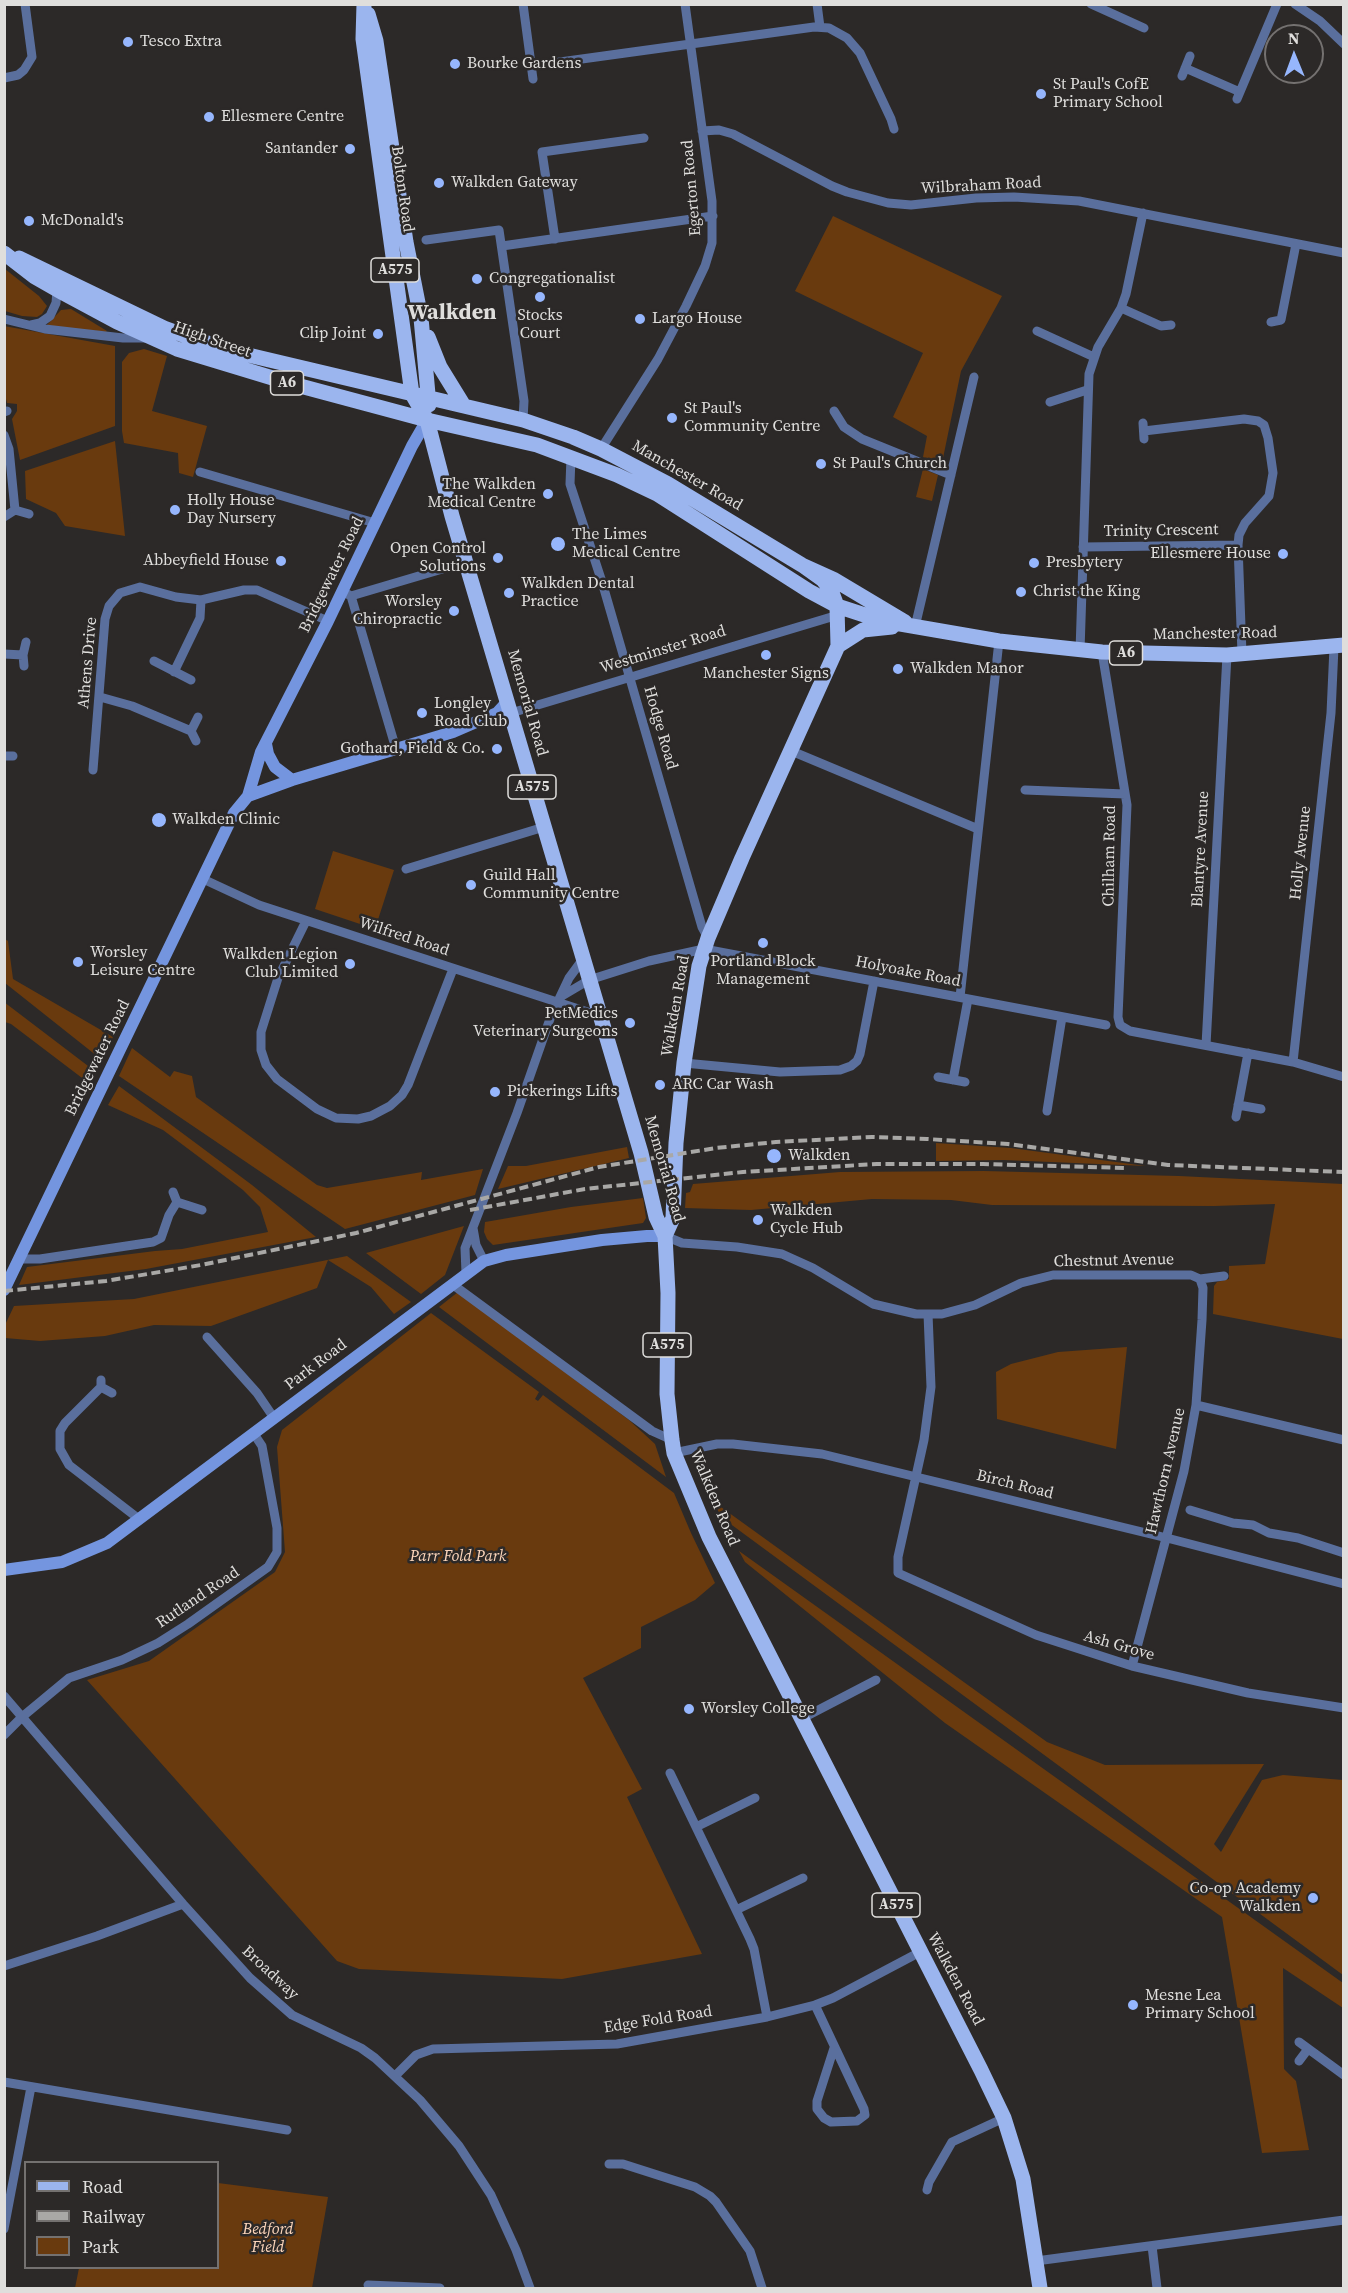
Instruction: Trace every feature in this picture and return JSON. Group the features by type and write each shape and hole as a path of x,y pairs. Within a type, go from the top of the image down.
{"main road":[{"name":"Bolton Road","path":"365,4 376,40 406,242 421,318 429,398 427,420"},
{"name":"Bolton Road","path":"365,4 363,39 412,394 427,420"},
{"name":"High Street","path":"4,253 35,264 164,328 195,339 244,354 429,398"},
{"name":"High Street","path":"4,253 35,277 57,290 150,338 233,367 427,420"},
{"name":"A575","path":"421,318 440,367 464,406"},
{"name":"Manchester Road","path":"429,398 523,420 601,449 668,484 802,565 833,579 913,626"},
{"name":"Manchester Road","path":"427,420 537,445 617,475 657,494 837,611 999,641 1080,651 1235,654 1339,646"},
{"name":"Bridgewater Road","path":"4,1290 234,813 248,796 261,752 328,621 347,594 375,523 427,420"},
{"name":"Memorial Road","path":"427,420 505,709 544,827 656,1217 665,1236"},
{"name":"Walkden Road","path":"802,565 827,584 837,611 838,646 789,750 706,943 689,1024 672,1218 665,1236 668,1293 667,1395 673,1446 709,1537 968,2043 1004,2118 1023,2179 1040,2289"},
{"path":"838,646 862,630 913,626"},
{"name":"Westminster Road","path":"248,796 292,780 453,732 505,709"},
{"path":"266,744 275,767 292,780"},
{"path":"646,1177 660,1179 675,1174"},
{"name":"Park Road","path":"4,1570 62,1562 107,1543 484,1261 506,1255 603,1240 665,1236"}],"street":[{"path":"4,78 18,75 32,57 25,4"},
{"path":"523,4 533,79"},
{"name":"Egerton Road","path":"601,449 658,359 686,306 709,256 712,243 713,216 685,4"},
{"path":"817,4 820,27"},
{"path":"1190,56 1183,72 1238,95 1277,4"},
{"path":"1295,4 1320,21 1344,44"},
{"path":"1094,5 1144,28"},
{"path":"531,66 820,27 836,30 855,44 894,129"},
{"path":"852,64 863,59"},
{"name":"Wilbraham Road","path":"702,131 719,130 733,134 832,186 888,203 911,205 976,198 1046,197 1143,213 1344,254"},
{"path":"555,239 542,152 644,138"},
{"path":"1080,651 1089,374 1094,357 1121,308 1126,294 1143,213"},
{"path":"502,246 713,216"},
{"path":"426,240 499,230 524,401 523,420"},
{"path":"1271,321 1281,320 1296,244"},
{"path":"28,326 40,323 50,316 56,303 57,290"},
{"path":"1121,308 1161,326 1171,325"},
{"path":"4,319 28,326 123,338 150,338"},
{"path":"1037,331 1094,357"},
{"path":"913,626 974,377"},
{"path":"1050,402 1087,390"},
{"path":"834,411 844,427 862,439 951,476"},
{"name":"Trinity Crescent","path":"1083,547 1238,545 1242,529 1269,496 1272,489 1273,472 1268,438 1264,425 1258,421 1244,419 1144,431"},
{"path":"4,435 9,449 15,510"},
{"name":"Hodge Road","path":"571,457 570,484 630,678 706,943"},
{"path":"200,472 375,523"},
{"path":"4,517 15,510 29,514"},
{"name":"Blantyre Avenue","path":"1206,1045 1235,654 1238,545"},
{"path":"396,749 347,594 466,562"},
{"name":"Athens Drive","path":"93,770 100,742 100,697 105,620 113,598 125,590 140,587 176,597 201,600 244,590 257,590 328,621"},
{"path":"174,672 200,618 201,600"},
{"name":"Westminster Road","path":"505,709 630,678 837,611"},
{"path":"953,1080 964,998 978,829 999,641"},
{"path":"24,666 23,655 26,642"},
{"name":"Holly Avenue","path":"1293,1062 1339,646"},
{"name":"Chilham Road","path":"1102,652 1128,821 1118,1017 1120,1025 1130,1031 1206,1045"},
{"path":"4,654 23,655"},
{"path":"154,661 191,680"},
{"path":"100,697 132,706 193,736 198,717"},
{"path":"789,750 978,829"},
{"path":"1025,790 1125,794"},
{"path":"406,869 544,827"},
{"name":"Wilfred Road","path":"203,879 253,903 453,969 559,999 600,1016"},
{"path":"306,921 278,978 261,1032 261,1050 266,1065 277,1079 317,1109 336,1118 358,1119 371,1116 390,1106 402,1095 408,1085 453,969"},
{"path":"559,999 589,980 706,943"},
{"name":"Holyoake Road","path":"706,943 874,981 1106,1025"},
{"path":"466,1273 465,1248 559,999 569,978 583,959"},
{"path":"857,1061 874,981"},
{"path":"1047,1111 1062,1017"},
{"path":"1206,1045 1293,1062 1344,1077"},
{"path":"1236,1117 1248,1053"},
{"path":"684,1063 780,1072 840,1070 857,1061"},
{"path":"857,1061 866,1068"},
{"path":"938,1077 965,1082"},
{"path":"1038,1092 1050,1094"},
{"path":"1238,1105 1261,1109"},
{"path":"173,1192 177,1202"},
{"path":"20,1259 40,1259 153,1242 161,1238 169,1215 177,1202"},
{"path":"177,1202 202,1210"},
{"path":"473,1228 476,1245 484,1261"},
{"name":"Chestnut Avenue","path":"665,1236 682,1243 737,1247 782,1254 813,1268 858,1297 904,1313 952,1312 975,1305 1021,1284 1053,1275 1191,1275 1200,1279 1224,1276"},
{"name":"Hawthorn Avenue","path":"1132,1666 1184,1471 1196,1405 1203,1309 1203,1288 1200,1279"},
{"path":"452,1284 673,1446"},
{"path":"916,1476 924,1440 931,1387 928,1314"},
{"path":"207,1337 257,1393 274,1418"},
{"path":"112,1394 101,1383 60,1431 60,1449 69,1464 139,1519"},
{"path":"1196,1405 1344,1440"},
{"name":"Rutland Road","path":"4,1735 69,1678 122,1660 158,1643 268,1567 277,1552 277,1528 262,1446 254,1434"},
{"name":"Birch Road","path":"673,1446 754,1445 822,1454 1167,1538 1344,1584"},
{"name":"Ash Grove","path":"916,1476 898,1557 898,1573 1036,1635 1132,1666 1248,1693 1344,1708"},
{"path":"1190,1510 1233,1523 1253,1525 1269,1533 1298,1538 1344,1553"},
{"path":"1205,1524 1207,1514"},
{"path":"801,1719 876,1680"},
{"name":"Broadway","path":"4,1696 183,1904 250,1978 277,2003 303,2021 360,2048 396,2075 441,2123 476,2170 504,2221 530,2289"},
{"path":"670,1773 754,1949 767,2017"},
{"path":"696,1827 755,1798"},
{"path":"736,1910 803,1878"},
{"path":"4,1966 97,1936 183,1904"},
{"name":"Edge Fold Road","path":"396,2075 416,2055 433,2049 617,2044 767,2017 815,2005 864,1983 920,1952"},
{"path":"815,2005 864,2109 865,2115 857,2121 831,2122 824,2118 817,2109 817,2101 834,2048"},
{"path":"1299,2042 1344,2075"},
{"path":"1299,2061 1308,2049"},
{"path":"4,2082 287,2130"},
{"path":"4,2229 31,2087"},
{"path":"927,2190 929,2182 952,2142 1004,2118"},
{"path":"609,2164 623,2164 695,2187 710,2196 750,2251 762,2289"},
{"path":"1036,2261 1344,2220"},
{"path":"1152,2246 1157,2289"},
{"path":"368,2285 440,2289"}],"green space":[{"path":"833,216 1002,296 961,371 942,463 923,457 927,436 893,417 923,353 795,291"},
{"path":"5,269 39,296 47,306 42,314 37,317 22,316 5,311"},
{"path":"71,309 107,331 46,326 61,310"},
{"path":"4,326 115,346 115,426 20,460 12,419 17,411 17,404 7,403 5,395"},
{"path":"144,349 167,356 152,411 207,426 193,477 179,473 178,453 124,443 122,362 129,353"},
{"path":"115,441 125,536 65,526 56,513 26,499 25,471"},
{"path":"923,469 938,475 932,501 916,497"},
{"path":"333,851 394,870 375,929 315,909"},
{"path":"5,939 8,941 13,979 113,1037 102,1060 5,983"},
{"path":"4,1002 96,1072 90,1084 11,1024 5,1022"},
{"path":"132,1048 170,1077 174,1071 192,1076 196,1097 317,1185 327,1188 422,1172 421,1180 483,1169 475,1195 345,1229 119,1076"},
{"path":"119,1086 252,1185 316,1237 146,1269 19,1285 27,1267 182,1249 268,1232 260,1207 243,1190 163,1130 108,1105"},
{"path":"936,1143 1011,1148 1146,1166 1003,1160 936,1161"},
{"path":"627,1147 629,1158 498,1189 508,1166 526,1166"},
{"path":"984,1171 1179,1176 1343,1184 1343,1339 1213,1314 1214,1286 1217,1282 1229,1279 1229,1266 1265,1264 1275,1204 992,1205 951,1200 872,1199 751,1210 685,1208 686,1193 690,1192 693,1184 840,1172"},
{"path":"643,1198 646,1218 643,1223 493,1245 484,1232 485,1222 571,1207"},
{"path":"464,1226 445,1275 421,1294 366,1253"},
{"path":"347,1256 411,1302 394,1314 371,1287 328,1260 317,1288 211,1326 154,1325 105,1336 40,1341 5,1338 5,1325 14,1306 134,1299"},
{"path":"458,1292 629,1420 655,1444 666,1477 439,1307"},
{"name":"Parr Fold Park","path":"431,1313 539,1392 535,1399 538,1401 543,1395 674,1493 715,1583 695,1600 641,1627 641,1648 583,1678 642,1789 627,1797 702,1954 562,1979 359,1969 337,1961 87,1680 149,1661 275,1572 285,1552 277,1447 282,1430"},
{"path":"1127,1347 1116,1449 997,1419 996,1372 1011,1364 1058,1352"},
{"path":"714,1502 1047,1742 1105,1765 1264,1764 1214,1844 1221,1852 1262,1780 1283,1775 1343,1780 1343,1975 721,1517"},
{"path":"739,1551 1343,1983 1343,2008 1283,1968 1284,2069 1296,2081 1309,2150 1262,2153 1222,1917 945,1723 745,1562"},
{"name":"Bedford Field","path":"219,2183 328,2197 312,2288 75,2288 79,2269 219,2269"}],"railway":[{"path":"4,1291 106,1281 201,1265 356,1233 599,1167 716,1148 776,1142 872,1137 927,1139 1008,1144 1168,1165 1344,1172"},
{"path":"470,1210 585,1189 743,1172 877,1164 1124,1168"}],"place":[{"name":"Tesco Extra","path":"128,42"},
{"name":"Bourke Gardens","path":"455,64"},
{"name":"St Paul's CofE Primary School","path":"1041,94"},
{"name":"Ellesmere Centre","path":"209,117"},
{"name":"Santander","path":"350,149"},
{"name":"Walkden Gateway","path":"439,183"},
{"name":"McDonald's","path":"29,221"},
{"name":"Congregationalist","path":"477,279"},
{"name":"Stocks Court","path":"540,297"},
{"name":"Largo House","path":"640,319"},
{"name":"Clip Joint","path":"378,334"},
{"name":"St Paul's Community Centre","path":"672,418"},
{"name":"St Paul's Church","path":"821,464"},
{"name":"The Walkden Medical Centre","path":"548,494"},
{"name":"Holly House Day Nursery","path":"175,510"},
{"name":"The Limes Medical Centre","path":"558,544"},
{"name":"Ellesmere House","path":"1283,554"},
{"name":"Open Control Solutions","path":"498,558"},
{"name":"Abbeyfield House","path":"281,561"},
{"name":"Presbytery","path":"1034,563"},
{"name":"Christ the King","path":"1021,592"},
{"name":"Walkden Dental Practice","path":"509,593"},
{"name":"Worsley Chiropractic","path":"454,611"},
{"name":"Manchester Signs","path":"766,655"},
{"name":"Walkden Manor","path":"898,669"},
{"name":"Longley Road Club","path":"422,713"},
{"name":"Gothard, Field & Co.","path":"497,749"},
{"name":"Walkden Clinic","path":"159,820"},
{"name":"Guild Hall Community Centre","path":"471,885"},
{"name":"Portland Block Management","path":"763,943"},
{"name":"Worsley Leisure Centre","path":"78,962"},
{"name":"Walkden Legion Club Limited","path":"350,964"},
{"name":"PetMedics Veterinary Surgeons","path":"630,1023"},
{"name":"ARC Car Wash","path":"660,1085"},
{"name":"Pickerings Lifts","path":"495,1092"},
{"name":"Walkden","path":"774,1156"},
{"name":"Walkden Cycle Hub","path":"758,1220"},
{"name":"Worsley College","path":"689,1709"},
{"name":"Co-op Academy Walkden","path":"1313,1898"},
{"name":"Mesne Lea Primary School","path":"1133,2005"}],"district":[{"name":"Walkden","path":"452,313"}]}
